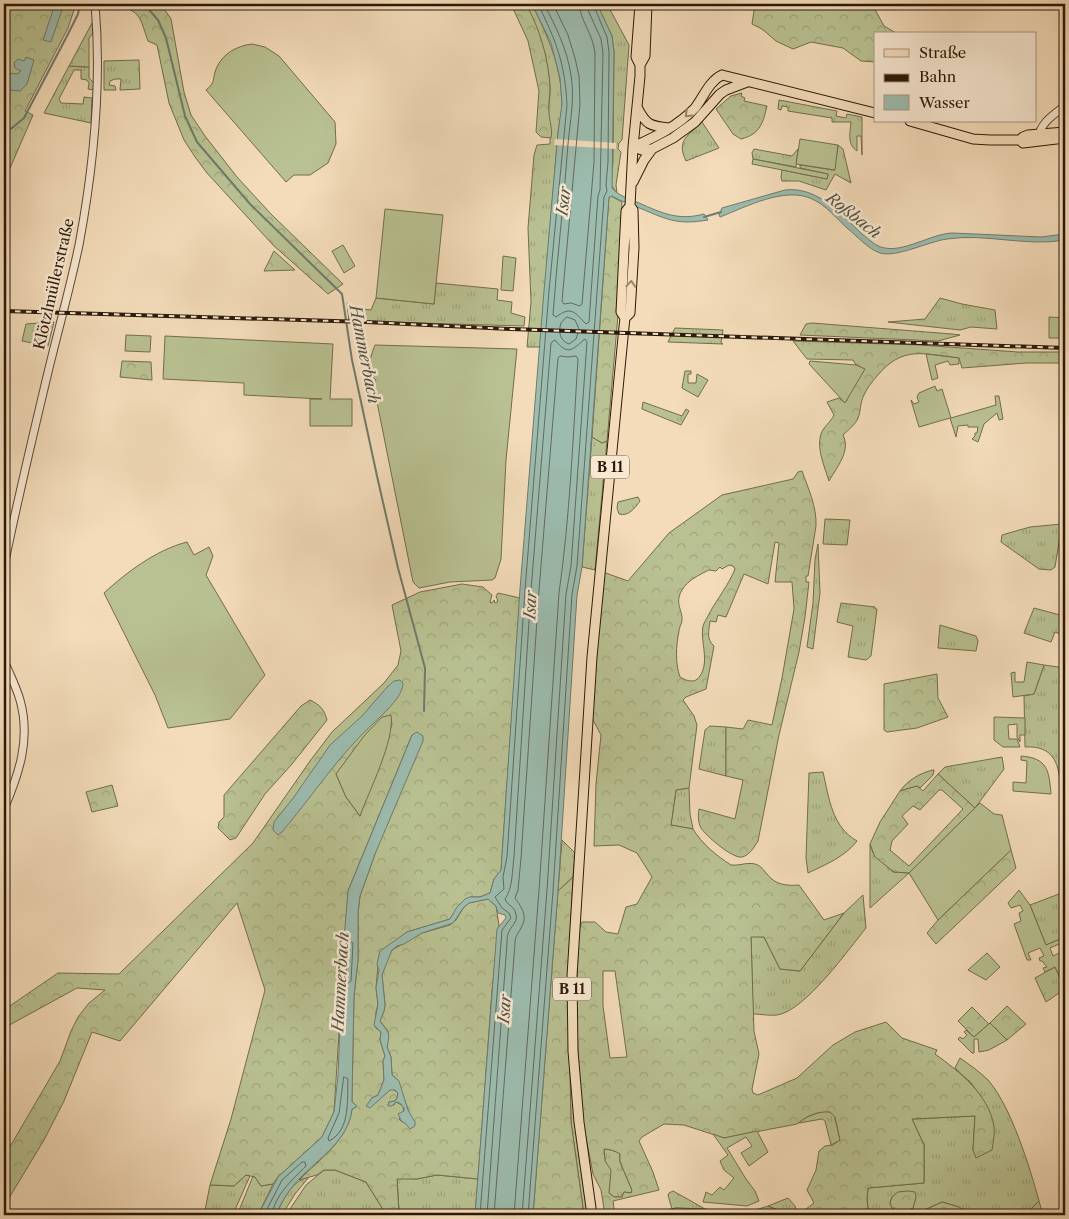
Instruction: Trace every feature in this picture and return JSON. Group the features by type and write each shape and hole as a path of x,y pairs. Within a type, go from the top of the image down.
{"main road":[{"path":"640,4 636,57 640,65"},
{"path":"647,4 645,56 640,65 637,106 644,120 652,126 670,128"},
{"path":"707,109 709,100 722,75"},
{"path":"633,147 670,128 694,108 714,80 722,75 874,112"},
{"path":"631,188 644,160 652,150 687,129 720,94 747,82"},
{"name":"B 11","path":"592,1215 578,1113 573,1051 572,976 592,657 625,318 621,312 625,228 626,211 630,206 637,106"},
{"path":"914,122 982,140 1020,140 1023,136 1065,138"},
{"path":"1039,138 1065,132"},
{"path":"633,147 642,150 652,150"}],"street":[{"name":"Klötzlmüllerstraße","path":"4,566 16,505 69,290 83,220 98,92 99,55 95,4"},
{"path":"1039,138 1045,122 1065,106"},
{"path":"4,660 20,700 25,736 21,763 4,810"}],"green space":[{"path":"4,4 76,4 68,28 25,111 33,115 4,182"},
{"path":"101,4 161,4 171,19 184,92 191,115 237,177 271,214 343,284 328,294 273,245 207,173 184,140 169,103 157,45 148,41 140,19 133,11 118,5"},
{"path":"511,4 526,4 536,24 543,45 550,89 551,138 541,137 536,132 539,91 528,41"},
{"path":"526,4 532,4 553,52 559,76 562,102 540,347 527,347 531,302 528,228 534,155 537,145 550,144 548,109 550,90 548,69 542,46"},
{"path":"597,4 607,4 629,45 622,140 619,143 618,149 621,152 616,185 617,193 611,185 614,52 612,36"},
{"path":"755,4 872,4 884,26 894,32 874,32 874,62 861,61 843,48 811,42 793,49 776,41 762,29 752,24"},
{"path":"92,23 93,33 89,38 89,67 69,66"},
{"path":"252,44 265,47 279,56 335,122 336,144 328,163 310,175 294,175 286,182 206,90 213,83 216,69 226,55 235,49"},
{"path":"139,60 140,89 120,90 121,79 115,79 110,81 109,85 115,86 116,90 104,90 104,61"},
{"path":"69,66 89,67 89,78 94,83 93,90 88,89 89,83 87,80 81,79 81,70 74,70 59,99 61,103 83,104 84,97 92,98 91,123 44,113"},
{"path":"742,93 741,96 745,98 744,101 767,106 757,131 741,139 733,134 716,109 731,96"},
{"path":"779,100 837,111 836,116 846,118 847,114 862,117 862,155 861,136 857,136 857,151 850,142 851,122 832,122 832,118 788,111 788,107 782,106 781,110 778,109"},
{"path":"702,122 719,148 686,161 682,148 683,143 688,135"},
{"path":"800,139 838,145 835,170 796,164"},
{"path":"838,145 843,149 851,183 835,174 826,190 799,181 782,181 782,170 827,179 828,174 800,168 800,165 834,170"},
{"path":"754,149 792,156 798,149 796,167 753,159 752,153"},
{"path":"753,159 828,174 827,179 752,164"},
{"path":"611,196 622,202 618,315 607,441 602,443 592,437 609,197"},
{"path":"385,209 443,215 434,304 376,298"},
{"path":"343,245 355,266 344,273 332,251"},
{"path":"274,251 295,270 264,271"},
{"path":"503,256 516,258 513,291 501,290"},
{"path":"436,283 498,289 497,300 512,302 511,313 525,317 524,326 349,321 347,303 352,308 371,310 376,298 434,304"},
{"path":"940,298 995,310 997,329 971,327 960,330 888,322 925,319"},
{"path":"1049,317 1065,318 1065,338 1049,338"},
{"path":"54,322 48,346 22,341 26,324"},
{"path":"806,324 960,335 938,341 800,335"},
{"path":"675,328 723,330 721,343 723,344 668,342"},
{"path":"126,335 151,336 150,352 125,351"},
{"path":"165,336 333,344 330,399 352,399 352,426 310,426 310,399 322,399 244,395 244,383 163,379"},
{"path":"793,341 921,345 1018,352 1065,352 1065,363 1026,363 962,368 959,358 935,355 914,354 896,360 877,376 865,392 857,420 843,435 845,441 844,453 829,481 820,445 822,431 834,415 827,402 839,398 844,402 864,369 856,365 853,360 807,359"},
{"path":"375,345 517,349 506,460 501,559 495,578 492,580 450,582 419,588 413,582 374,387 376,380 370,368"},
{"path":"926,354 959,358 959,364 950,365 948,361 935,365 938,378 932,380"},
{"path":"122,361 151,362 152,380 120,377"},
{"path":"810,361 856,365 865,369 845,403 809,364"},
{"path":"685,371 691,371 691,374 688,374 688,383 696,383 697,374 708,380 698,397 682,388"},
{"path":"935,386 937,391 942,389 951,418 996,405 995,396 999,396 1003,419 999,420 997,413 984,424 978,442 972,439 975,433 977,433 978,427 958,426 956,437 950,418 919,427 911,400 914,404 919,402 917,397 919,393"},
{"path":"643,402 682,416 686,409 689,411 681,425 642,409"},
{"path":"592,437 602,443 607,441 595,570 582,567"},
{"path":"802,471 814,505 816,526 808,576 806,576 806,582 809,582 799,652 779,735 758,841 752,851 745,856 738,857 720,846 704,832 699,823 698,814 699,809 735,819 743,780 726,776 726,727 743,729 748,720 772,725 794,609 792,582 775,582 779,543 775,542 768,584 744,574 726,617 718,615 716,622 710,621 709,638 714,646 706,689 683,700 694,716 697,725 689,788 676,790 671,825 693,829 710,849 731,865 755,864 761,867 777,883 799,885 824,920 844,913 800,971 780,969 764,937 751,937 754,1031 759,1054 752,1089 753,1093 758,1095 797,1078 833,1045 855,1032 886,1022 902,1038 937,1050 935,1054 972,1085 991,1114 994,1126 992,1150 976,1158 973,1150 975,1116 912,1119 924,1145 924,1183 868,1188 868,1209 888,1215 798,1215 814,1203 807,1190 816,1170 819,1151 825,1146 833,1145 840,1140 835,1117 830,1112 812,1115 797,1124 724,1138 684,1125 664,1124 642,1137 639,1141 659,1190 613,1201 615,1215 605,1215 601,1190 593,1174 583,1122 576,1002 579,930 582,922 595,922 606,932 618,934 626,907 637,904 652,877 637,853 619,845 594,846 596,784 601,735 592,718 603,572 628,581 669,533 722,495 793,479 798,472","holes":["729,565 735,569 703,626 705,658 703,670 698,679 685,680 680,677 677,660 677,643 682,620 679,603 680,595 687,583 698,576 709,570 716,571 720,567 722,569","603,971 615,971 627,1057 610,1058 603,1006","604,1149 620,1154 620,1162 632,1190 631,1193 624,1192 622,1197 614,1197 609,1193 611,1170 605,1161"]},
{"path":"638,497 640,501 631,511 622,515 619,514 618,502"},
{"path":"825,519 850,520 847,545 823,544"},
{"path":"1062,524 1055,567 1051,570 1039,569 1001,542 1002,535 1030,527"},
{"path":"187,542 194,555 209,547 213,556 206,575 265,675 230,719 168,728 155,695 104,593 122,577 153,556"},
{"path":"818,544 820,593 813,649 807,647"},
{"path":"462,584 483,587 492,595 490,602 492,603 494,600 495,603 498,601 496,596 498,593 520,598 501,871 494,879 490,893 480,897 470,897 450,919 407,932 379,955 376,988 378,1004 375,1027 381,1032 380,1040 385,1056 383,1061 384,1080 378,1095 372,1098 368,1104 372,1105 393,1089 398,1093 397,1098 395,1101 389,1102 388,1105 394,1105 396,1102 403,1106 404,1111 399,1119 402,1122 410,1115 397,1079 392,1075 391,1057 387,1047 388,1031 380,1021 385,1005 382,975 392,950 422,933 450,925 469,903 488,899 496,906 499,925 492,991 478,1179 437,1175 417,1179 397,1179 399,1214 415,1215 383,1215 384,1211 366,1182 335,1170 324,1170 317,1175 299,1180 339,1140 345,1130 352,1109 356,1107 352,1102 352,1096 354,996 358,960 360,896 412,735 348,891 334,1112 322,1137 278,1177 273,1184 261,1186 255,1177 246,1175 234,1186 210,1185 231,1119 265,990 237,903 120,1041 92,1032 64,1101 44,1140 6,1203 4,1212 4,1157 60,1061 78,1017 89,1003 105,990 77,988 4,1028 4,1010 58,973 119,974 253,843 332,732 384,683 398,665 401,651 392,605 420,592","holes":["390,715 392,724 360,816 346,797 336,774"]},
{"path":"1065,601 1065,636 1055,632 1051,642 1024,633 1034,608 1060,615"},
{"path":"841,603 875,607 877,609 871,656 866,660 848,657 853,626 837,622"},
{"path":"940,625 976,636 978,641 976,651 938,648"},
{"path":"1027,662 1044,665 1034,694 1013,697 1011,673 1015,672 1015,682 1024,682"},
{"path":"1044,665 1065,668 1065,789 1060,789 1057,765 1049,753 1035,747 1025,747 1024,696 1034,694"},
{"path":"937,674 938,698 948,717 917,728 887,732 884,730 884,684"},
{"path":"310,700 321,708 327,720 265,794 236,838 230,840 218,828 219,822 224,817 224,795 301,706"},
{"path":"391,715 389,738 360,816 346,797 336,774 364,736 382,717"},
{"path":"994,717 1025,718 1025,735 1020,735 1020,742 1017,737 1017,724 1008,725 1009,739 1017,739 1020,747 1003,747 994,740"},
{"path":"710,726 726,727 726,776 699,769 705,730"},
{"path":"1021,756 1030,757 1042,763 1048,772 1051,794 1013,791 1013,782 1026,783 1027,761 1021,760"},
{"path":"1002,757 1004,769 975,808 938,774 945,767"},
{"path":"934,770 933,775 920,788 917,786 900,791 923,773"},
{"path":"823,772 830,802 837,820 842,828 857,841 841,856 808,873 806,858 809,773"},
{"path":"938,774 975,808 909,873 894,872 875,857 870,844 880,822 900,791 917,786 923,791","holes":["939,790 942,790 963,809 909,866 890,850 892,841 908,824 902,816 913,806 920,810"]},
{"path":"112,785 118,806 92,812 86,792"},
{"path":"689,788 690,814 693,829 671,825 676,790"},
{"path":"980,803 994,814 1002,815 1011,850 938,920 909,873"},
{"path":"562,840 575,853 573,877 558,891"},
{"path":"870,844 873,853 893,872 909,873 870,908"},
{"path":"1011,850 1016,868 936,944 927,933 938,920"},
{"path":"573,877 568,976 571,1122 584,1215 533,1215 558,891"},
{"path":"1019,890 1030,905 1046,945 1065,937 1063,939 1064,942 1050,948 1053,956 1065,950 1065,963 1060,965 1065,971 1065,988 1055,967 1045,972 1043,968 1047,967 1039,958 1044,956 1040,948 1028,953 1031,960 1027,960 1014,924 1021,921 1019,913 1023,911 1020,905 1011,908 1008,903"},
{"path":"1059,894 1065,905 1065,914 1063,915 1065,920 1065,937 1046,945 1030,905"},
{"path":"863,895 866,928 813,992 788,1011 777,1015 753,1014 751,936 764,937 780,969 800,971 844,913"},
{"path":"987,953 1000,967 986,980 968,970"},
{"path":"1055,967 1065,989 1046,1002 1035,978"},
{"path":"1007,1006 1026,1024 1007,1040 990,1023"},
{"path":"972,1007 989,1024 974,1037 958,1021"},
{"path":"990,1023 1007,1040 989,1050 979,1052 978,1039 974,1039 974,1053 972,1053 958,1039 960,1037 963,1039 967,1035 964,1032 966,1030 974,1037"},
{"path":"569,1051 575,1122 588,1215 584,1215 571,1122"},
{"path":"960,1058 985,1077 996,1091 1019,1138 1039,1201 1030,1210 1001,1210 989,1215 971,1215 959,1207 942,1202 914,1215 888,1215 868,1209 868,1188 924,1183 924,1145 912,1119 975,1116 973,1150 987,1107 972,1084 955,1068","holes":["892,1197 916,1197 913,1208 892,1208 890,1203"]},
{"path":"823,1111 830,1112 835,1117 840,1140 831,1145 825,1121 822,1119 799,1123 804,1118"},
{"path":"757,1131 768,1152 749,1166 741,1153 752,1146 746,1137 727,1148 755,1191 759,1201 747,1206 703,1202 706,1192 712,1195 720,1187 724,1190 734,1178 724,1170 720,1161 728,1155 713,1134 724,1138"},
{"path":"604,1149 620,1154 620,1162 632,1193 624,1192 622,1197 614,1197 609,1193 610,1170 605,1161"},
{"path":"324,1170 335,1170 366,1182 384,1211 383,1215 286,1215 306,1185"},
{"path":"246,1175 250,1176 234,1212 205,1210 210,1185 234,1186"},
{"path":"437,1175 478,1179 475,1215 399,1214 397,1178 417,1179"},
{"path":"253,1176 261,1186 273,1184 258,1215 238,1213"},
{"path":"309,1177 295,1194 282,1215 276,1215 292,1187"},
{"path":"673,1191 705,1209 672,1209 668,1195"},
{"path":"898,1192 915,1192 916,1197 913,1208 898,1212 892,1208 890,1203 892,1197"},
{"path":"788,1198 795,1206 797,1215 790,1215 768,1206"},
{"path":"1039,1201 1043,1215 989,1215 1001,1210 1030,1210"},
{"path":"942,1202 959,1207 971,1215 914,1215"},
{"path":"768,1206 790,1215 667,1215 666,1210 676,1208 749,1212"}],"water":[{"path":"55,4 64,4 51,42 43,40"},
{"name":"Isar","path":"532,4 597,4 612,36 614,52 612,188 624,197 663,213 686,217 704,214 708,220 681,222 659,216 612,196 609,197 582,567 577,595 558,891 533,1215 475,1215 497,929 506,918 505,915 498,913 496,906 488,899 469,903 453,923 422,933 392,950 382,975 385,1005 380,1021 389,1035 387,1047 391,1057 392,1075 399,1081 415,1126 410,1129 402,1122 398,1114 404,1111 404,1108 400,1103 396,1102 392,1106 388,1106 389,1102 395,1101 397,1098 398,1093 395,1090 390,1090 370,1108 366,1106 372,1098 378,1095 384,1080 383,1061 385,1056 380,1040 381,1032 374,1025 378,1004 376,988 379,970 377,964 380,951 407,932 450,919 457,907 465,899 480,897 490,893 494,879 501,870 520,589 544,291 562,104 560,78 551,43"},
{"path":"26,57 34,60 27,84 20,91 10,90 6,83 8,73 17,74 21,71 15,68 14,63 18,59 24,61"},
{"path":"785,190 808,192 818,197 837,210 862,234 885,248 893,249 935,236 952,233 1041,237 1065,234 1065,240 1036,242 976,238 947,239 887,254 871,249 822,205 812,199 801,196 778,196 753,203 720,217 719,215 722,208"},
{"path":"400,680 403,683 402,688 393,703 351,746 278,835 273,830 274,822 330,745 362,716 388,686 394,681"},
{"path":"417,732 423,736 423,741 375,854 360,896 358,960 354,996 352,1096 352,1102 356,1107 352,1109 350,1120 339,1139 295,1183 276,1215 258,1215 278,1177 322,1137 334,1112 338,1075 343,951 348,891 412,735"}],"pier":[{"path":"555,139 616,143 616,149 554,145"}],"waterway":[{"path":"4,132 24,118 78,14 80,4"},
{"name":"Hammerbach","path":"144,4 158,20 166,38 185,116 197,142 250,204 342,294 352,360 377,476 398,568 425,668 424,711"},
{"name":"Roßbach","path":"704,217 721,212"}],"railway":[{"path":"4,311 366,322 511,329 1065,348"}]}
